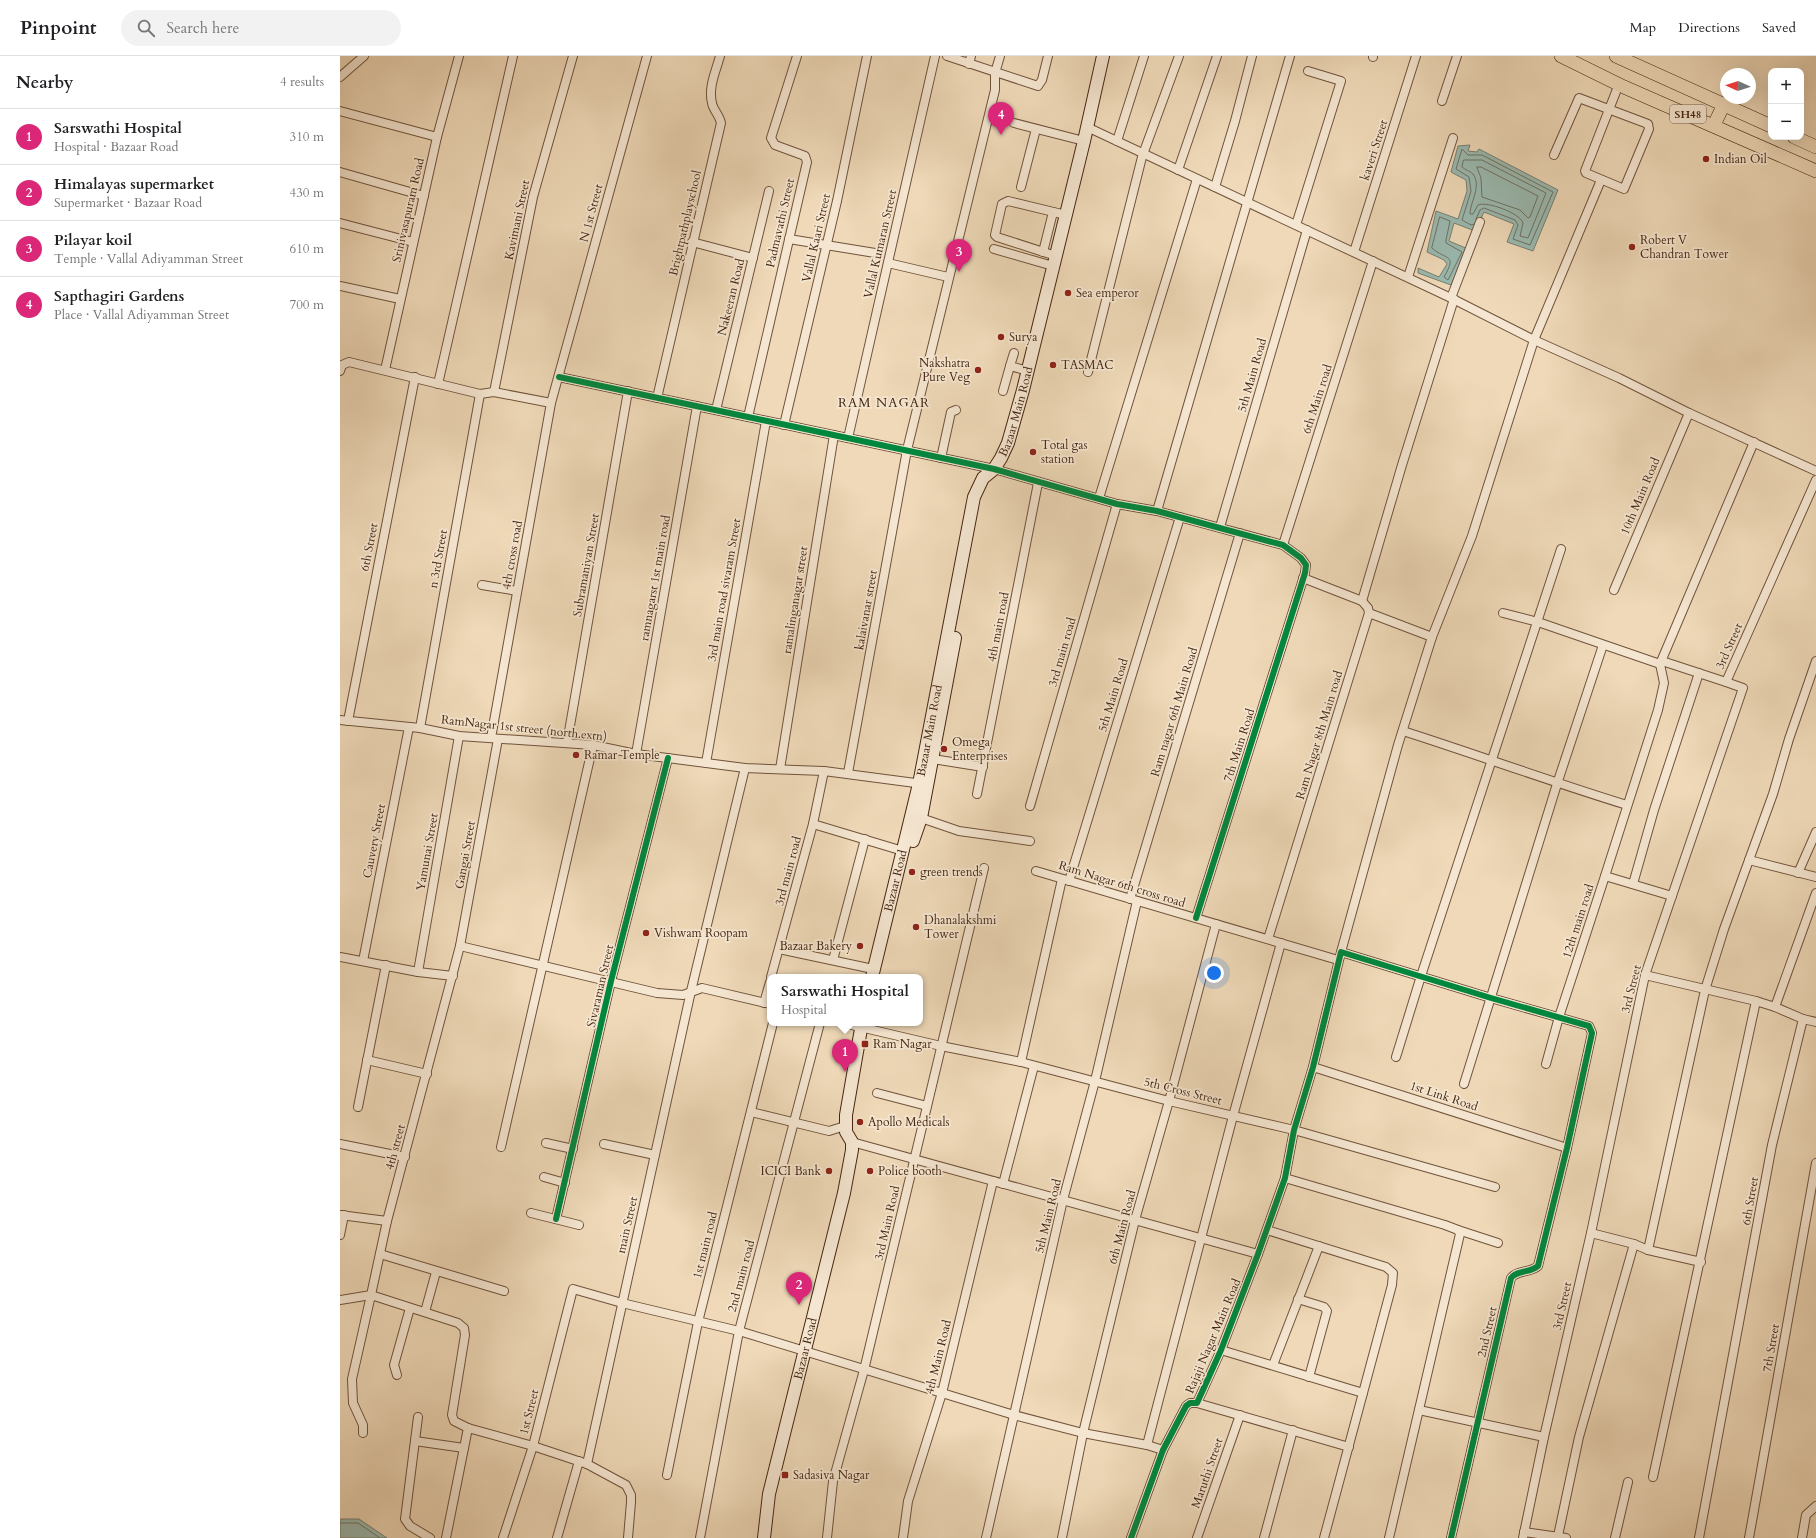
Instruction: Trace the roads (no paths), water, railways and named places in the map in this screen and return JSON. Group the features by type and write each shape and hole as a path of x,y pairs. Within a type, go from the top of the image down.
{"main road":[{"name":"Bazaar Main Road","path":"923,784 971,512 983,478 991,472 1001,458 1008,443 1028,372 1103,56"},
{"name":"SH48","path":"1561,56 1622,85 1816,171"},
{"name":"SH48","path":"1616,56 1720,102"},
{"name":"SH48","path":"1724,104 1768,125"},
{"path":"1714,125 1724,104"},
{"path":"1801,140 1816,147"},
{"path":"875,974 915,833 921,818 923,784 933,759 978,512 991,472"},
{"name":"Bazaar Road","path":"875,974 903,851 923,784"},
{"name":"Bazaar Road","path":"764,1538 769,1494 800,1350 848,1151 848,1099 862,1026"},
{"name":"Bazaar Road","path":"758,1538 760,1510 769,1464 800,1350"}],"street":[{"path":"340,77 364,56"},
{"name":"Srinivasapuram Road","path":"385,370 437,137 459,56"},
{"path":"438,384 513,56"},
{"name":"Kavimani Street","path":"494,392 533,197 573,56"},
{"name":"N 1st Street","path":"559,377 647,56"},
{"name":"Brightpathplayschool","path":"657,398 692,242 721,123 719,115 712,104 711,89 720,56"},
{"name":"Padmavathi Street","path":"748,417 806,159 805,156 775,145 771,138 797,56"},
{"name":"Vallal Kaari Street","path":"784,425 868,56"},
{"name":"Vallal Kumaran Street","path":"848,438 935,56"},
{"path":"947,56 970,60 995,73 1038,86 1042,80 1048,56"},
{"name":"kalaivanar street","path":"848,773 907,450 948,277 995,90 995,73 1000,56"},
{"path":"1117,141 1144,56"},
{"path":"1088,372 1143,153 1179,56"},
{"path":"1178,170 1217,56"},
{"path":"1215,187 1235,122 1252,56"},
{"path":"1158,512 1290,56"},
{"name":"kaveri Street","path":"1354,252 1416,56"},
{"path":"1442,101 1457,56"},
{"path":"1296,225 1341,81 1308,70"},
{"path":"1554,155 1579,98 1610,111 1648,124 1649,129 1624,189 1601,180 1586,173 1585,171 1610,111 1622,85"},
{"path":"340,111 437,137"},
{"path":"1014,123 1084,141"},
{"path":"1087,127 1453,298 1534,340 1619,378 1689,413 1816,471"},
{"path":"1021,188 1036,129"},
{"path":"1408,277 1453,138"},
{"path":"340,172 424,196"},
{"path":"1099,498 1197,178"},
{"name":"Rajaji Nagar Main Road","path":"1131,1538 1163,1450 1186,1406 1190,1403 1197,1403 1221,1350 1267,1230 1285,1178 1294,1130 1313,1067 1340,956 1403,731 1432,637 1472,536 1534,340 1601,180"},
{"name":"Nakeeran Road","path":"716,410 769,190"},
{"path":"1055,260 1044,252 997,238 995,235 1002,204 1008,201 1066,215"},
{"path":"1044,252 1053,212"},
{"path":"1362,601 1453,298 1480,222"},
{"path":"340,224 413,242"},
{"name":"5th Main Road","path":"1220,527 1307,230"},
{"path":"789,239 875,253"},
{"path":"692,242 753,258"},
{"path":"996,247 1055,260"},
{"name":"6th Main road","path":"1283,545 1373,261"},
{"path":"888,263 948,277"},
{"path":"340,286 400,299"},
{"path":"1003,391 1014,353"},
{"path":"340,371 342,365 349,362 480,394 494,392 551,403"},
{"path":"1010,366 1028,372"},
{"name":"6th Street","path":"344,720 415,377"},
{"path":"559,377 907,450 1118,504 1220,527 1283,545"},
{"name":"4th cross road","path":"495,738 517,591 551,403 559,377"},
{"name":"Subramaniyan Street","path":"567,743 628,391"},
{"name":"n 3rd Street","path":"420,728 480,394"},
{"name":"ramnagarst 1st main road","path":"636,754 697,406"},
{"path":"941,458 952,412 956,410"},
{"name":"10th Main Road","path":"1614,590 1689,413"},
{"name":"3rd main road sivaram Street","path":"706,763 766,421"},
{"name":"ramalinganagar street","path":"780,770 834,435"},
{"path":"1605,876 1658,710 1664,683 1661,663 1754,442"},
{"name":"3rd Street","path":"1523,1535 1591,1233 1645,975 1743,688 1726,682 1816,480"},
{"name":"4th main road","path":"977,794 1038,483"},
{"name":"3rd main road","path":"1030,806 1118,504"},
{"name":"5th Main Road","path":"1021,1062 1065,880 1180,517"},
{"name":"Ram nagar 6th Main Road","path":"1134,900 1240,533"},
{"name":"7th Main Road","path":"1196,918 1306,568 1305,562 1283,545"},
{"path":"1396,1057 1421,976 1561,549"},
{"path":"1303,578 1362,601 1368,608 1369,613 1432,637"},
{"path":"482,585 517,591"},
{"name":"Ram Nagar 8th Main road","path":"1268,939 1369,613"},
{"path":"1503,613 1538,622 1603,645 1726,682"},
{"path":"1464,1084 1557,784 1603,645"},
{"path":"1648,1250 1705,990 1773,794 1789,739 1816,661"},
{"path":"1633,884 1654,810 1699,673"},
{"name":"RamNagar 1st street (north.extn)","path":"344,720 420,728 459,736 593,745 636,754 745,768 848,773 876,779 923,784"},
{"name":"Cauvery Street","path":"363,961 408,727"},
{"path":"1403,731 1492,759 1557,784 1627,805"},
{"name":"Yamunai Street","path":"418,972 459,736"},
{"name":"Gangai Street","path":"453,976 460,946 495,738"},
{"path":"501,1147 544,965 593,745"},
{"name":"Sivaraman Street","path":"556,1219 612,981 668,758"},
{"path":"933,759 983,767"},
{"name":"main Street","path":"587,1464 691,991 745,768"},
{"name":"3rd main road","path":"772,974 813,824 824,771"},
{"path":"921,818 959,831 1030,841"},
{"path":"813,824 903,851"},
{"path":"1798,873 1816,832"},
{"path":"833,960 864,839"},
{"path":"1749,860 1816,877"},
{"name":"3rd Main Road","path":"827,1538 833,1481 864,1370 984,868"},
{"name":"Ram Nagar 6th cross road","path":"1036,871 1281,943 1421,976 1589,1026 1592,1033 1567,1148"},
{"name":"12th main road","path":"1546,1064 1559,1018 1605,876 1672,896"},
{"path":"1775,1007 1816,893"},
{"name":"5th Main Road","path":"986,1538 1063,1200 1095,1081 1134,900"},
{"name":"6th Main Road","path":"1062,1538 1083,1433 1135,1220 1169,1101 1216,924"},
{"path":"1147,1445 1201,1238 1281,943"},
{"path":"460,946 658,993 683,995 702,988 767,1004"},
{"path":"779,949 833,960 875,974"},
{"path":"340,957 418,972 453,976"},
{"path":"358,1107 386,965"},
{"path":"1645,975 1756,1001 1803,1019 1816,1022"},
{"name":"4th street","path":"363,1433 363,1425 353,1403 352,1379 387,1221 453,976"},
{"path":"1653,1477 1701,1262 1726,1137 1756,1001"},
{"name":"6th Street","path":"1699,1538 1772,1145 1803,1019"},
{"name":"1st main road","path":"667,1475 698,1322 772,1026"},
{"name":"2nd main road","path":"700,1538 739,1331 819,1026"},
{"name":"5th Cross Street","path":"862,1026 941,1046 1021,1062 1169,1101 1294,1130 1496,1187"},
{"path":"367,1060 427,1074"},
{"path":"1003,1184 1034,1066"},
{"name":"1st Link Road","path":"1313,1067 1567,1148"},
{"path":"877,1093 927,1106"},
{"path":"751,1112 829,1131 837,1130 914,1159 1258,1254"},
{"path":"546,1143 573,1150"},
{"path":"340,1144 405,1157"},
{"path":"604,1144 655,1155"},
{"name":"2nd Street","path":"1451,1538 1511,1278 1514,1275 1532,1270 1538,1266 1567,1148"},
{"name":"7th Street","path":"1749,1538 1816,1163"},
{"path":"544,1177 565,1182"},
{"path":"1285,1178 1498,1243"},
{"name":"4th Main Road","path":"902,1538 908,1501 942,1393 993,1181"},
{"path":"531,1213 579,1225"},
{"path":"340,1235 342,1215 387,1221"},
{"path":"1267,1230 1386,1267 1392,1273 1392,1285 1324,1538"},
{"path":"1389,1538 1460,1234 1458,1230"},
{"path":"1591,1233 1634,1244 1648,1250 1701,1262"},
{"path":"1523,1535 1562,1537 1579,1437 1634,1244"},
{"path":"1273,1366 1319,1246"},
{"path":"380,1254 436,1272 504,1290"},
{"path":"425,1312 436,1272"},
{"name":"1st Street","path":"503,1538 533,1446 573,1290 622,1304"},
{"path":"340,1300 371,1295 458,1323 464,1328 465,1335 452,1419 468,1428 533,1446 587,1464 626,1485 631,1495 628,1538"},
{"path":"1298,1299 1324,1307 1327,1311 1309,1377"},
{"path":"622,1304 739,1331 864,1370 1083,1433 1147,1445 1163,1450"},
{"path":"397,1375 394,1365 410,1308"},
{"path":"1221,1350 1363,1393"},
{"path":"1197,1403 1349,1447"},
{"path":"1419,1410 1544,1437"},
{"name":"Maruthi Street","path":"1197,1538 1240,1415"},
{"path":"418,1417 405,1519 410,1526 430,1538"},
{"path":"446,1538 468,1428"},
{"path":"1264,1538 1293,1430"},
{"path":"415,1441 464,1448"},
{"path":"557,1538 578,1462"},
{"path":"1615,1538 1628,1482"},
{"path":"1802,1538 1806,1515 1816,1506"}],"water":[{"path":"1470,145 1468,151 1477,152 1479,149 1558,190 1533,251 1507,242 1514,224 1484,212 1475,231 1454,223 1449,241 1468,249 1451,285 1418,273 1418,268 1439,277 1447,264 1444,260 1427,252 1436,211 1458,219 1467,191 1466,180 1451,172 1458,146"},
{"path":"340,1519 359,1519 387,1538 340,1538"}],"place":[{"name":"Sapthagiri Gardens","path":"1001,135"},
{"name":"Indian Oil","path":"1706,159"},
{"name":"Robert V Chandran Tower","path":"1632,247"},
{"name":"Pilayar koil","path":"959,272"},
{"name":"Sea emperor","path":"1068,293"},
{"name":"Surya","path":"1001,337"},
{"name":"TASMAC","path":"1053,365"},
{"name":"Nakshatra Pure Veg","path":"978,370"},
{"name":"Total gas station","path":"1033,452"},
{"name":"Omega Enterprises","path":"944,749"},
{"name":"Ramar Temple","path":"576,755"},
{"name":"green trends","path":"912,872"},
{"name":"Dhanalakshmi Tower","path":"916,927"},
{"name":"Vishwam Roopam","path":"646,933"},
{"name":"Bazaar Bakery","path":"860,946"},
{"name":"Ram Nagar","path":"865,1044"},
{"name":"Sarswathi Hospital","path":"845,1072"},
{"name":"Apollo Medicals","path":"860,1122"},
{"name":"ICICI Bank","path":"829,1171"},
{"name":"Police booth","path":"870,1171"},
{"name":"Himalayas supermarket","path":"799,1305"},
{"name":"Sadasiva Nagar","path":"785,1475"}],"district":[{"name":"RAM NAGAR","path":"884,402"}]}
